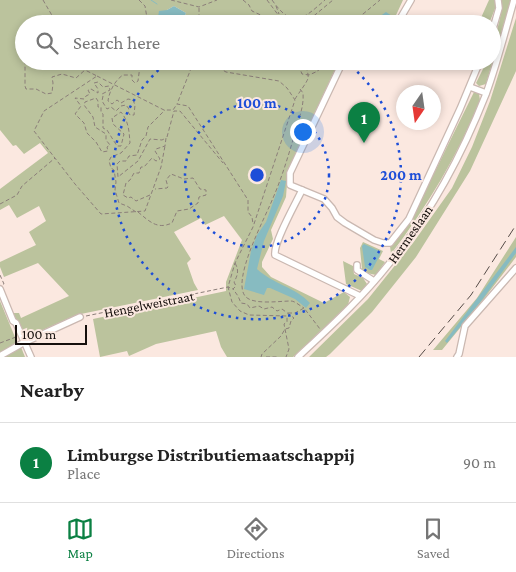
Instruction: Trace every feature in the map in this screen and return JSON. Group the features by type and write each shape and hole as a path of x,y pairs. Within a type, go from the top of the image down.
{"street":[{"path":"402,15 411,0"},
{"path":"497,15 499,8 498,0"},
{"name":"Hermeslaan","path":"501,46 514,0"},
{"path":"339,70 290,173 290,184 324,199 337,217 345,223 374,240 383,243 390,243 409,219 477,70"},
{"name":"Hermeslaan","path":"298,357 374,281 409,237 445,181 474,124 494,70"},
{"path":"470,87 486,93"},
{"path":"302,190 279,237 274,250 275,255 360,296"},
{"path":"356,265 357,270 374,281"},
{"path":"457,357 465,326 516,268"},
{"path":"1,287 13,321 16,323 31,357"},
{"path":"0,356 25,342 80,317"}],"path":[{"path":"43,0 52,15"},
{"path":"139,0 145,6 146,15"},
{"path":"171,0 199,7 217,0"},
{"path":"190,0 192,5"},
{"path":"204,5 206,0"},
{"path":"243,0 252,11 261,15"},
{"path":"267,0 278,15"},
{"path":"272,0 279,15"},
{"path":"307,15 325,0"},
{"path":"315,15 333,0"},
{"path":"361,15 380,0"},
{"path":"276,6 287,15"},
{"path":"198,15 199,7"},
{"path":"25,70 26,88 36,89 46,94 52,92 54,83 52,77 62,74 76,78 85,70 114,86 166,110 180,111 227,167"},
{"path":"139,70 138,81 135,83 132,75 126,74 120,77 108,96 108,101 112,104 117,100 121,103 128,99 133,100 135,105 134,115 130,116 126,105 121,106 116,111 111,107 107,109 102,101 102,94 110,90 109,86 103,87 98,82 94,83 98,92 91,89 88,90 90,94 84,99 75,98 81,106 76,114 84,123 84,128 89,136 96,142 102,152 108,151 107,147 110,145 106,140 106,134 95,127 93,117 84,106 85,102 96,98 98,100 98,107 101,107 103,114 103,128 108,130 117,146 121,146 124,134 113,124 112,118 121,112 124,116 130,129 128,134 130,143 121,153 111,157 109,161 111,168 114,170 115,190 119,203 160,227 172,223 177,211 189,209 198,203 199,197 206,195 206,190 200,189 193,178 184,179 171,174 166,180 168,186 166,188 153,189"},
{"path":"97,76 44,111 34,131 101,214 137,212 145,211 161,167 173,110 190,70"},
{"path":"222,70 279,81 287,88 295,100"},
{"path":"300,70 302,74 308,75 318,70"},
{"path":"287,316 249,315 240,311 232,302 228,286 235,263 253,227 295,100 300,89 308,80 307,70"},
{"path":"300,89 303,93 304,102 290,151 274,197 253,243 242,286 245,296 249,300 271,303 293,301 304,308 322,334"},
{"path":"177,104 188,106 248,200 248,212 252,217 253,227"},
{"path":"166,110 148,127 137,155 129,156 126,161 120,161 117,164 118,177 138,161 150,139 162,140 166,138"},
{"path":"151,195 136,201 131,197 128,198 123,195 126,182 130,180 134,173 139,173 141,167 144,167 152,158 156,161 160,159 155,151 165,146"},
{"path":"0,204 17,194 22,186 56,157"},
{"path":"234,289 238,268 235,263"},
{"path":"0,275 4,284 1,287"},
{"path":"228,286 234,289 241,303 247,304 250,308 259,306 266,310 272,307 277,311 282,309 294,318 289,328 285,329 281,336 261,357"},
{"name":"Hengelweistraat","path":"80,317 218,290 228,286"},
{"path":"288,312 295,313 304,308"},
{"path":"286,357 289,349 284,324 287,322 288,312"},
{"path":"0,343 17,337"},
{"path":"266,357 277,357"}],"green space":[{"path":"0,0 403,0 396,15 185,15 186,13 174,6 167,10 166,15 15,15 15,70 335,70 288,170 286,197 271,230 273,239 262,262 262,267 271,277 324,303 344,292 350,297 348,305 293,357 227,357 221,347 216,331 156,344 129,356 127,351 100,357 93,319 226,291 226,282 242,240 224,216 205,225 201,218 174,232 191,259 187,263 198,290 76,315 27,337 25,336 13,319 13,313 19,313 21,318 69,296 38,263 4,277 0,262 36,245 29,232 46,221 39,206 17,218 9,205 0,210 0,189 48,153 40,143 24,154 16,145 13,146 0,130"},
{"path":"489,0 495,0 492,15 482,15"},
{"path":"502,0 511,0 501,34 501,15"},
{"path":"516,18 516,71 470,171 416,257 372,312 326,357 309,357 368,299 413,243 452,188 472,147"},
{"path":"482,70 490,70 486,84 479,86 476,83"},
{"path":"474,92 479,94 480,100 452,161 417,218 391,254 390,246 393,245 412,218"},
{"path":"516,237 516,257 442,350 433,350 477,298"},
{"path":"363,242 383,251 379,259 385,262 376,275 367,273 362,269 360,248"},
{"path":"343,261 353,266 354,274 363,278 367,284 362,291 346,284"},
{"path":"0,301 17,342 0,353"},
{"path":"21,347 25,357 2,357"}],"water":[{"path":"174,6 186,13 185,15 158,15 159,11 167,10"},
{"path":"281,180 286,181 283,196 264,241 257,269 304,298 310,303 306,308 295,299 270,288 267,288 264,295 244,289 251,251 257,235 266,222"},
{"path":"364,244 379,251 380,255 372,270 365,267 362,246"},
{"path":"516,247 516,253 482,300 447,343 445,341"}],"waterway":[{"path":"151,0 157,4"}],"railway":[{"path":"419,357 471,295 516,225"}],"place":[{"name":"Limburgse Distributiemaatschappij","path":"364,143"}]}
